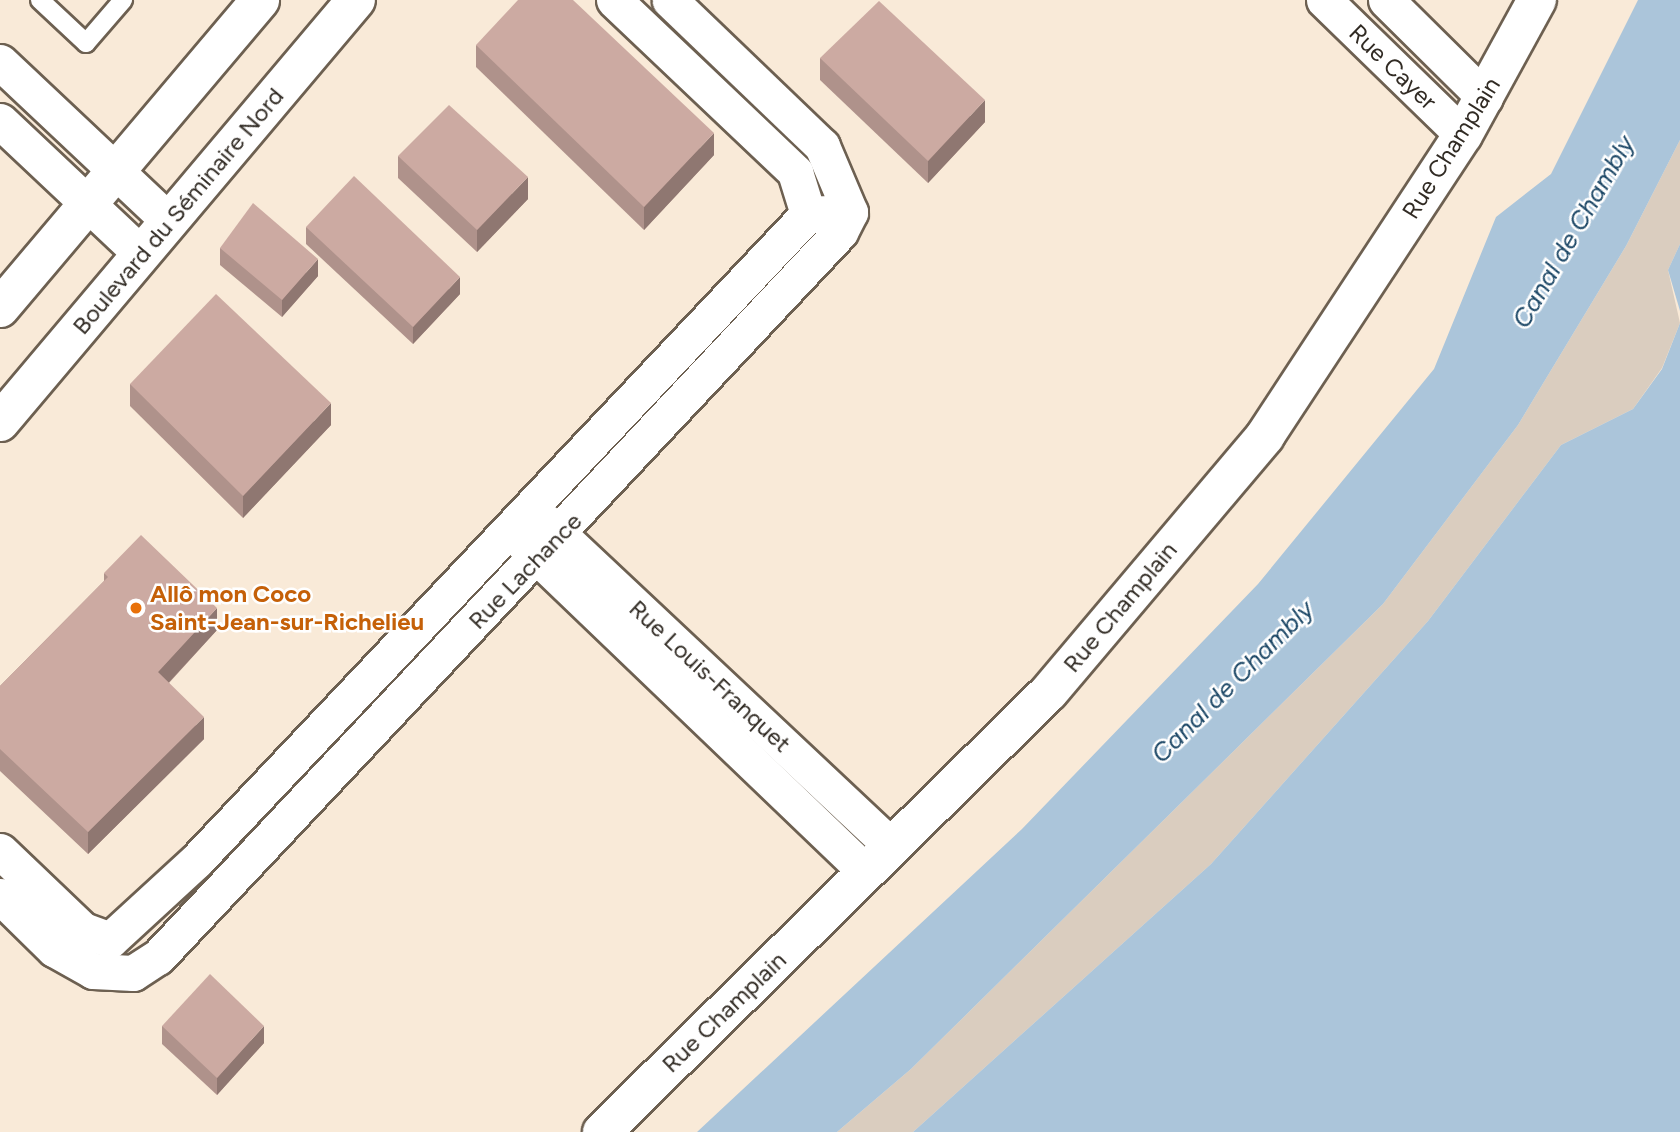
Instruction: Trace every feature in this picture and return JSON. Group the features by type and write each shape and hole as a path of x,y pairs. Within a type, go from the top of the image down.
{"street":[{"path":"0,308 260,0"},
{"name":"Boulevard du Séminaire Nord","path":"0,422 356,0"},
{"path":"614,0 795,172 808,214 850,212 822,146 670,0"},
{"name":"Rue Cayer","path":"1324,0 1463,135"},
{"name":"Rue Cayer","path":"1386,0 1485,98"},
{"name":"Rue Champlain","path":"601,1132 1049,692 1265,436 1463,135 1537,0"},
{"path":"0,62 169,221"},
{"path":"0,121 141,254"},
{"path":"795,172 822,146"},
{"name":"Rue Lachance","path":"133,973 158,957 221,886 550,547 840,232 850,212"},
{"name":"Rue Lachance","path":"110,940 196,861 348,696 808,214"},
{"path":"642,388 671,415"},
{"name":"Rue Louis-Franquet","path":"519,517 879,859"},
{"path":"348,696 377,724"},
{"path":"0,851 83,930 110,940 133,973"},
{"path":"196,861 221,886"},
{"path":"0,896 54,949 93,971 133,973"}],"lane":[{"path":"40,0 86,43 123,0"}],"shaded area":[{"path":"1680,140 1680,244 1668,270 1680,323 1662,368 1633,409 1561,445 1428,621 1211,864 913,1132 837,1132 911,1069 1383,604 1518,425 1626,246"}],"water":[{"name":"Canal de Chambly","path":"1638,0 1680,0 1680,140 1626,246 1518,425 1383,604 911,1069 837,1132 697,1132 1022,829 1258,584 1434,369 1496,217 1551,174"},
{"path":"1680,244 1680,311 1668,270"},
{"path":"1680,323 1680,1132 913,1132 1211,864 1428,621 1561,445 1633,409 1662,369"}],"building":[{"path":"518,0 573,0 714,133 644,207 476,45"},
{"path":"879,1 985,100 928,161 820,58"},
{"path":"449,105 528,177 477,230 398,156"},
{"path":"354,176 460,277 413,327 306,227"},
{"path":"253,203 318,259 282,300 220,248"},
{"path":"216,294 331,403 243,496 130,384"},
{"path":"141,535 217,608 158,672 204,717 88,832 0,749 0,686 108,577 104,573"},
{"path":"210,974 264,1026 217,1078 162,1026"}],"place":[{"name":"Allô mon Coco Saint-Jean-sur-Richelieu","path":"136,608"}]}
